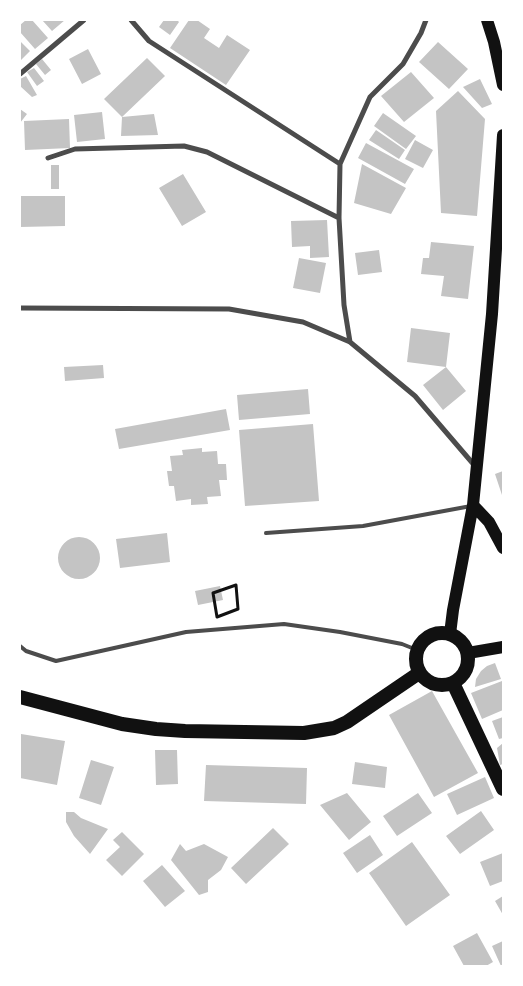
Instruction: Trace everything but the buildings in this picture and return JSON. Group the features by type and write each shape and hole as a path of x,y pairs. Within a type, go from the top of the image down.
{"highway":[{"path":"442,632 450,634 464,644 468,653 466,671 453,683 438,685 424,679 419,673 415,658 417,650 427,637 442,632"},
{"path":"20,697 113,722 156,729 304,733 327,729 347,722 419,673"},
{"path":"453,683 503,789"}],"main road":[{"path":"487,20 494,42 503,85"},
{"path":"450,634 473,505 492,314 503,135"},
{"path":"473,505 489,522 503,548"},
{"path":"468,653 503,648"}],"street":[{"path":"20,74 84,20"},
{"path":"131,20 149,40 340,164"},
{"path":"350,342 344,306 339,218 340,164 370,97 403,64 421,33 426,20"},
{"path":"48,158 75,149 184,146 208,152 339,218"},
{"path":"20,308 229,310 303,322 350,342 415,396 476,467"}],"lane":[{"path":"266,534 363,526 473,505"},
{"path":"20,646 26,651 56,661 186,632 284,624 348,633 402,644 417,650"}],"path":[{"path":"236,585 238,610 217,617 213,593 236,585"}]}
